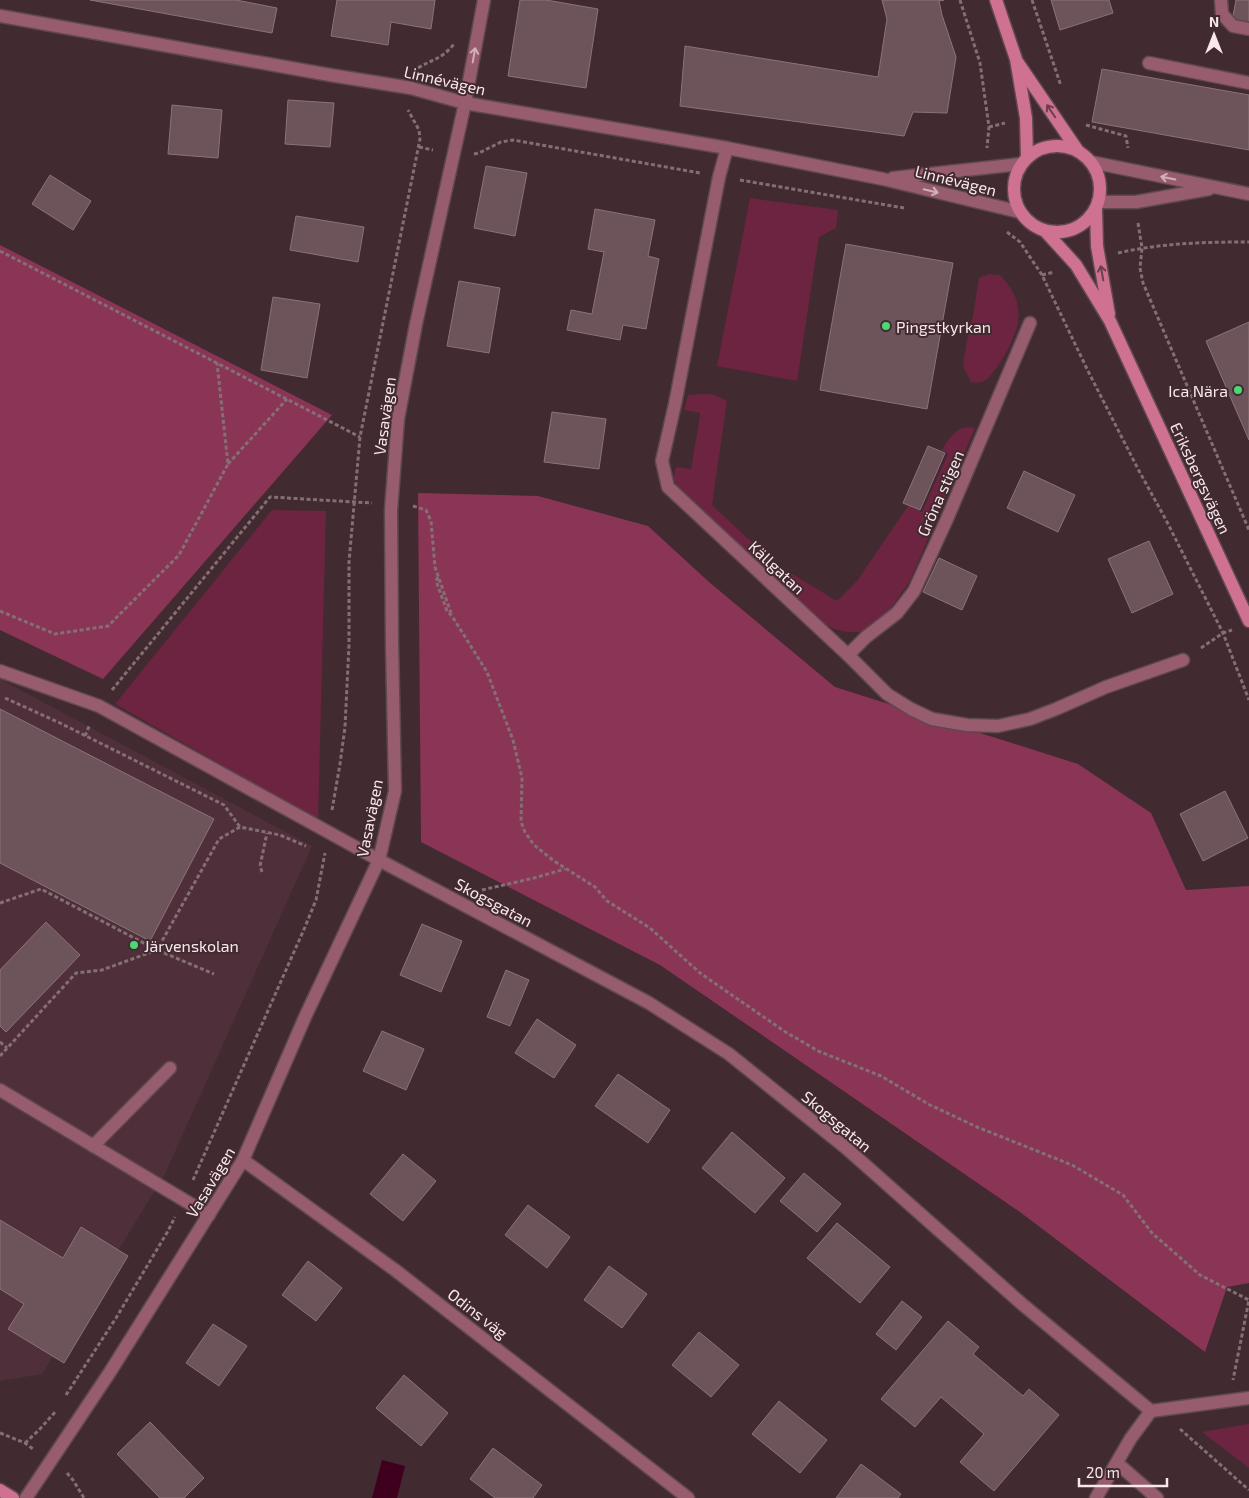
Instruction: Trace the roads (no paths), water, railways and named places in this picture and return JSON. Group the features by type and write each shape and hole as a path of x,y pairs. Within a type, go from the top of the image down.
{"main road":[{"path":"996,0 1016,59 1026,118 1024,161 1014,180 1014,198 1020,212 1031,224 1045,231 1060,233 1074,229 1087,221 1097,206 1100,184 1096,169 1078,151 1016,59"},
{"path":"1024,161 1044,148 1058,145 1078,151"},
{"name":"Eriksbergsvägen","path":"1097,206 1096,246 1110,321"},
{"name":"Eriksbergsvägen","path":"1045,231 1076,265 1110,321 1249,621"},
{"path":"0,1490 13,1498"}],"street":[{"name":"Vasavägen","path":"26,1498 110,1372 243,1160 305,1018 379,860 394,791 392,505 398,419 416,324 465,103 484,0"},
{"path":"1221,0 1222,14 1233,26 1249,29"},
{"name":"Linnévägen","path":"0,16 330,76 411,88 465,103 727,148 883,179 1020,212"},
{"path":"1149,63 1249,83"},
{"name":"Källgatan","path":"727,148 719,177 675,404 662,461 668,487 848,655 887,694 932,719 967,726 998,726 1030,719 1106,687 1183,660"},
{"name":"Linnévägen","path":"883,179 1024,161"},
{"path":"1091,162 1249,194"},
{"path":"1097,206 1136,202 1216,188"},
{"name":"Gröna stigen","path":"848,655 866,637 897,613 914,591 1030,323"},
{"name":"Skogsgatan","path":"0,672 99,706 379,860 649,1003 729,1054 846,1148 1022,1304 1151,1411"},
{"path":"93,1146 170,1068"},
{"path":"0,1090 208,1215"},
{"name":"Odins väg","path":"243,1160 395,1270 688,1498"},
{"path":"1096,1498 1131,1438 1151,1411 1249,1398"},
{"path":"1116,1463 1158,1498"}],"place":[{"name":"Pingstkyrkan","path":"886,326"},
{"name":"Ica Nära","path":"1238,390"},
{"name":"Järvenskolan","path":"134,945"}]}
